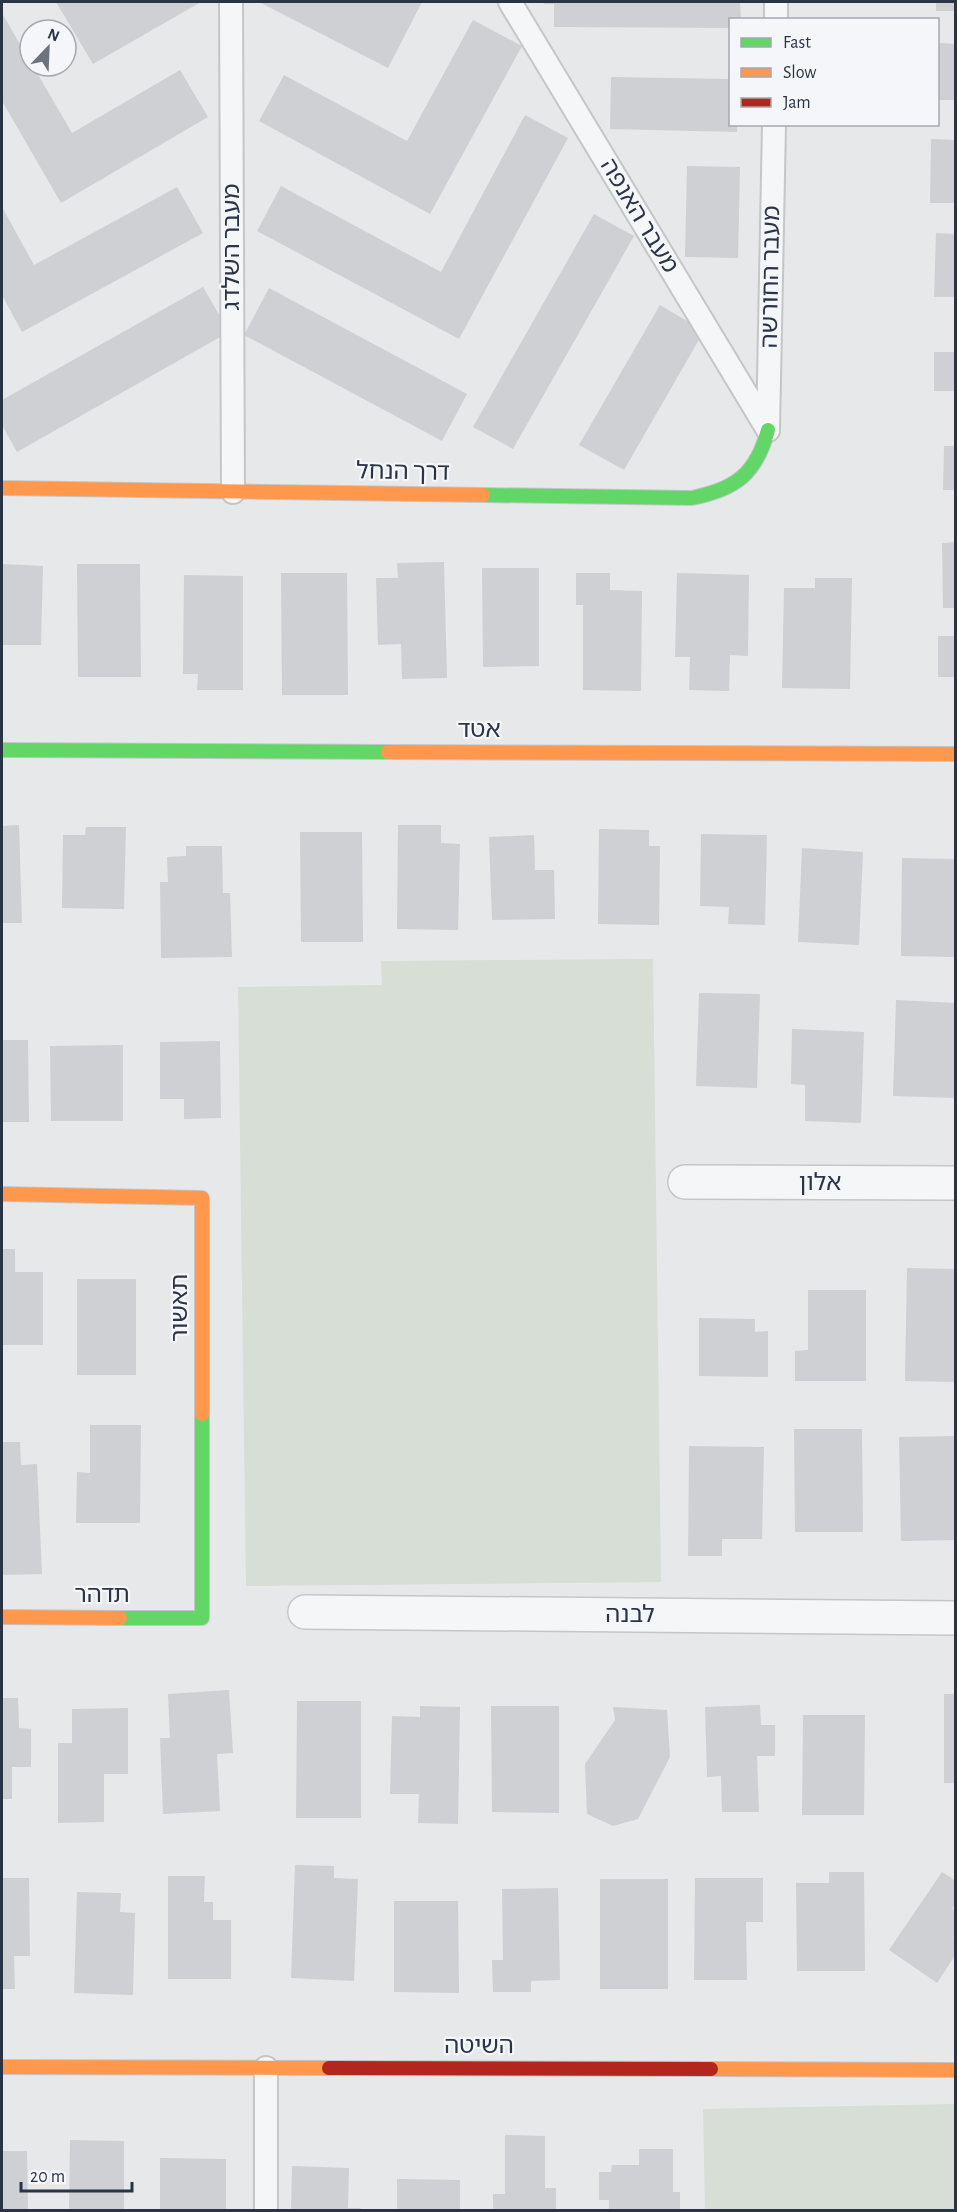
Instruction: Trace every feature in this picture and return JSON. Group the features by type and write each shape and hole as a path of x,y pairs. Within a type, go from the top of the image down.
{"street":[{"name":"דרך הנחל","path":"2,489 692,498 730,487 751,471 765,446 768,430"},
{"name":"אטד","path":"2,750 956,754"},
{"name":"אלון","path":"684,1182 956,1183"},
{"name":"תאשור","path":"2,1194 202,1198 202,1618"},
{"name":"לבנה","path":"305,1612 956,1618"},
{"name":"תדהר","path":"2,1617 202,1618"},
{"name":"השיטה","path":"2,2067 956,2070"}],"lane":[{"name":"מעבר השלדג","path":"231,2 233,492"},
{"name":"מעבר האנפה","path":"510,2 768,430"},
{"path":"776,2 776,18"},
{"name":"מעבר החורשה","path":"768,430 774,126"},
{"path":"266,2068 266,2211"}],"shaded area":[{"path":"653,959 661,1582 246,1586 238,987 382,985 381,961"},
{"path":"955,2104 955,2210 705,2210 703,2109"}],"building":[{"path":"56,2 201,2 93,64 78,39 78,18 66,18"},
{"path":"259,2 422,2 388,68"},
{"path":"544,2 740,2 741,18 729,18 729,28 554,27 554,4 544,4"},
{"path":"936,2 956,2 956,11 936,11"},
{"path":"2,13 18,41 18,78 40,78 72,133 180,70 208,117 61,203 2,101"},
{"path":"473,20 522,46 430,214 259,121 284,75 407,141"},
{"path":"939,43 956,44 956,100 939,100"},
{"path":"611,77 729,79 729,126 737,126 737,132 610,129"},
{"path":"525,115 568,138 459,339 257,231 281,186 441,272"},
{"path":"931,139 956,140 956,203 930,203"},
{"path":"687,166 740,167 738,258 685,257"},
{"path":"177,187 203,233 22,332 2,295 2,207 34,265"},
{"path":"594,214 634,236 513,449 473,427"},
{"path":"936,233 956,234 956,297 934,297"},
{"path":"203,287 229,332 17,452 2,425 2,400"},
{"path":"269,288 467,394 442,441 244,335"},
{"path":"660,305 704,331 624,470 579,445"},
{"path":"934,352 956,352 956,391 934,391"},
{"path":"944,446 956,446 956,490 943,490"},
{"path":"956,542 956,608 943,608 942,543"},
{"path":"444,562 447,678 402,679 401,644 378,645 376,578 398,578 397,563"},
{"path":"2,564 43,566 41,645 2,645"},
{"path":"77,564 140,564 141,677 78,677"},
{"path":"482,568 539,568 539,666 483,667"},
{"path":"281,573 347,573 348,695 282,695"},
{"path":"576,573 610,573 610,590 642,591 641,691 583,690 583,605 576,605"},
{"path":"677,573 749,575 748,656 730,655 729,691 689,690 690,657 675,657"},
{"path":"184,575 243,576 243,690 197,690 198,674 183,674"},
{"path":"815,578 852,578 850,689 782,688 784,588 815,588"},
{"path":"938,636 956,636 956,677 938,677"},
{"path":"19,825 22,923 2,923 2,826"},
{"path":"398,825 441,825 441,843 460,844 458,930 397,929"},
{"path":"86,827 126,827 124,909 62,908 63,835 85,835"},
{"path":"599,829 649,830 649,846 660,846 659,925 598,924"},
{"path":"300,832 362,832 363,942 301,942"},
{"path":"701,834 767,835 765,925 728,924 729,907 700,906"},
{"path":"534,835 535,870 554,870 555,919 492,920 489,837"},
{"path":"186,846 222,846 223,893 230,893 232,957 161,958 160,882 168,882 167,857 186,856"},
{"path":"802,848 863,852 859,945 798,942"},
{"path":"902,858 956,859 956,957 901,956"},
{"path":"699,993 760,994 757,1088 696,1086"},
{"path":"896,1000 956,1003 956,1098 893,1096"},
{"path":"792,1029 864,1032 861,1123 805,1121 805,1085 791,1084"},
{"path":"2,1040 28,1040 29,1122 2,1122"},
{"path":"220,1041 221,1118 184,1119 184,1099 160,1099 160,1042"},
{"path":"123,1045 123,1121 51,1121 50,1046"},
{"path":"2,1249 15,1249 15,1272 43,1272 43,1345 2,1345"},
{"path":"907,1268 956,1269 956,1382 905,1381"},
{"path":"77,1279 136,1279 136,1375 77,1375"},
{"path":"808,1290 866,1290 866,1381 795,1381 795,1351 808,1350"},
{"path":"699,1318 755,1319 755,1332 768,1331 768,1377 699,1376"},
{"path":"90,1425 141,1425 140,1523 76,1523 77,1472 90,1473"},
{"path":"794,1429 862,1429 863,1532 795,1532"},
{"path":"956,1436 956,1540 901,1541 899,1437"},
{"path":"2,1442 20,1442 21,1465 37,1464 42,1574 2,1575"},
{"path":"689,1446 764,1447 762,1539 722,1539 722,1556 688,1556"},
{"path":"229,1690 233,1753 217,1754 220,1811 163,1814 160,1738 170,1738 168,1694"},
{"path":"944,1694 956,1694 956,1783 944,1783"},
{"path":"2,1698 18,1698 19,1728 31,1729 31,1767 12,1767 12,1799 2,1799"},
{"path":"297,1701 361,1701 361,1818 296,1818"},
{"path":"760,1705 761,1725 775,1725 775,1756 757,1756 759,1812 722,1812 721,1776 707,1777 705,1707"},
{"path":"420,1706 460,1707 458,1824 418,1823 419,1794 390,1794 392,1716 420,1717"},
{"path":"491,1706 559,1706 559,1813 492,1812"},
{"path":"613,1707 667,1710 670,1757 638,1819 613,1826 587,1814 585,1764 615,1720"},
{"path":"128,1708 128,1774 104,1774 104,1822 58,1823 58,1743 72,1743 72,1709"},
{"path":"803,1715 865,1715 864,1815 802,1815"},
{"path":"295,1865 334,1866 334,1878 358,1879 354,1981 291,1978"},
{"path":"829,1872 864,1872 865,1971 797,1971 796,1883 829,1883"},
{"path":"942,1872 956,1881 956,1904 952,1909 956,1911 956,1935 953,1938 956,1940 956,1954 937,1983 889,1950"},
{"path":"168,1876 205,1876 204,1902 213,1902 213,1920 231,1920 231,1979 168,1979"},
{"path":"2,1878 29,1878 30,1956 14,1956 15,1989 2,1989"},
{"path":"695,1878 763,1878 763,1922 746,1922 747,1980 694,1980"},
{"path":"600,1879 668,1879 668,1989 600,1989"},
{"path":"558,1888 560,1980 531,1981 531,1992 493,1992 492,1960 503,1960 502,1889"},
{"path":"77,1892 121,1893 120,1912 135,1913 133,1995 74,1993"},
{"path":"394,1901 458,1901 459,1993 394,1992"},
{"path":"505,2135 545,2136 545,2188 556,2188 556,2210 493,2210 493,2194 505,2194"},
{"path":"70,2140 124,2141 124,2210 69,2210"},
{"path":"639,2149 673,2149 673,2192 680,2192 680,2210 609,2210 609,2200 599,2200 599,2172 611,2172 612,2165 639,2165"},
{"path":"2,2151 27,2151 28,2210 2,2210"},
{"path":"160,2158 226,2159 226,2210 160,2210"},
{"path":"292,2166 349,2168 348,2208 361,2208 360,2210 291,2210"},
{"path":"397,2179 460,2180 460,2210 397,2210"}],"traffic: fast":[{"path":"483,495 692,498 721,490 742,477 757,458 768,430"},
{"path":"2,750 388,752"},
{"path":"120,1618 202,1618 202,1414"}],"traffic: slow":[{"path":"2,488 483,495"},
{"path":"388,752 956,754"},
{"path":"2,1194 202,1198 202,1414"},
{"path":"2,1617 120,1618"},
{"path":"2,2067 329,2068"},
{"path":"711,2069 956,2070"}],"traffic: jam":[{"path":"329,2068 711,2069"}]}
